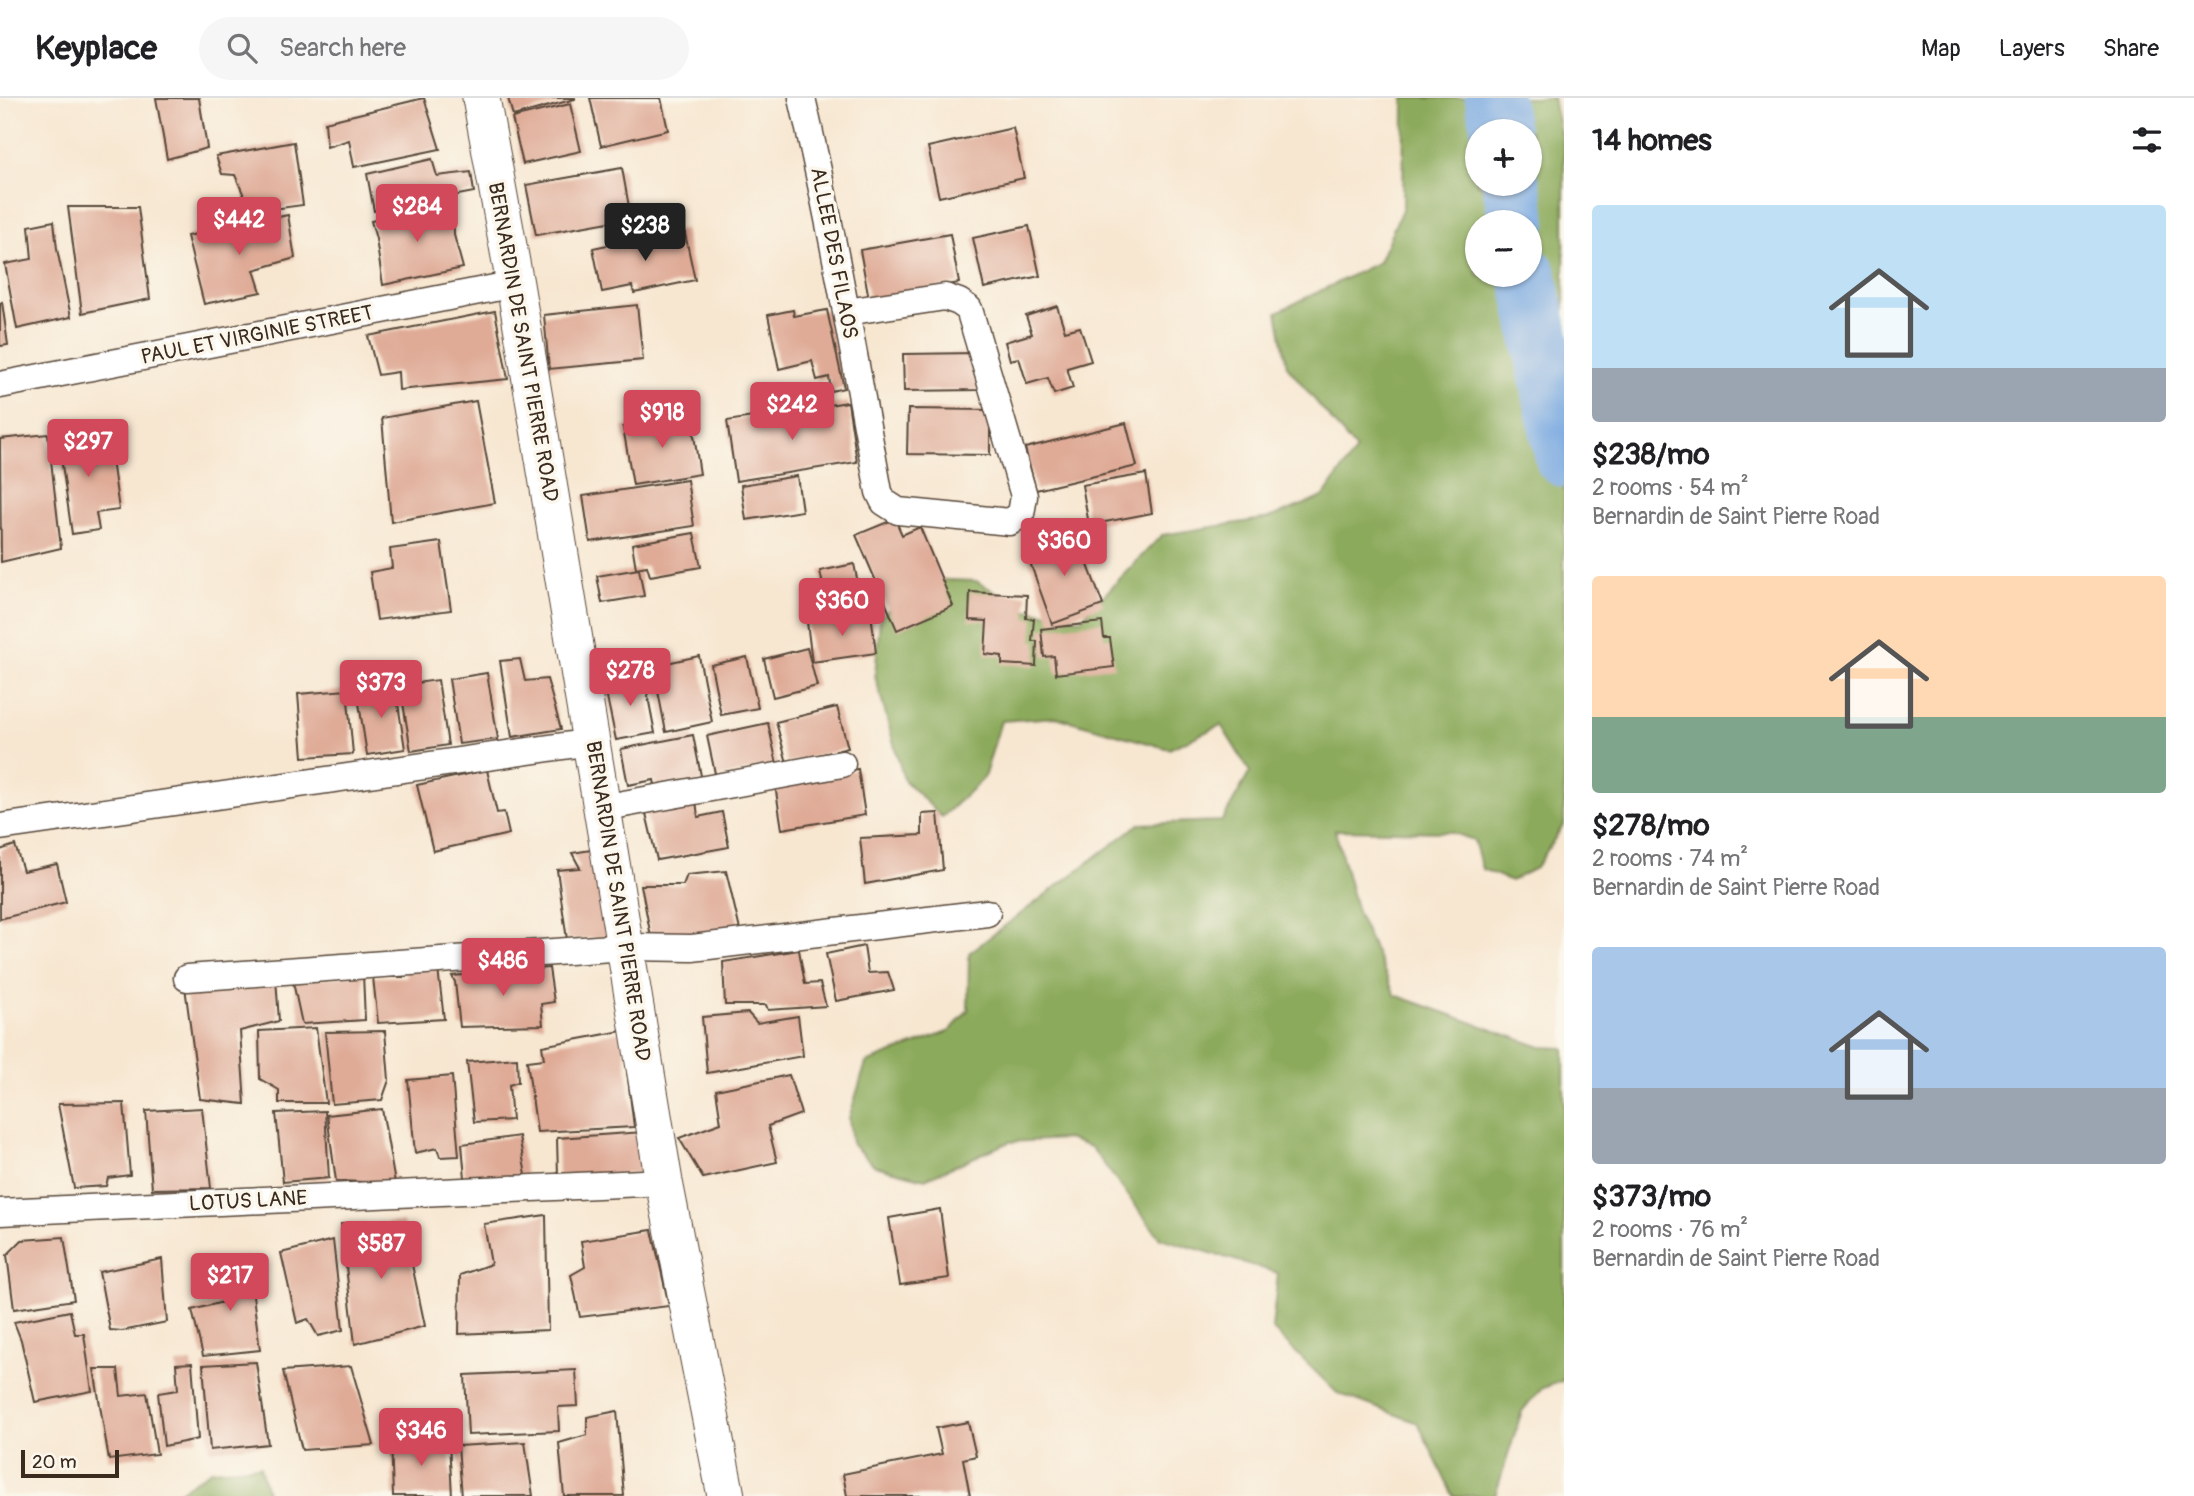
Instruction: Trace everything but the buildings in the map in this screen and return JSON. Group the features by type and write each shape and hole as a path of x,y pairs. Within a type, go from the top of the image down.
{"main road":[{"name":"BERNARDIN DE SAINT PIERRE ROAD","path":"481,98 515,284 664,1182 726,1496"}],"street":[{"name":"ALLEE DES FILAOS","path":"803,98 826,201 846,312 879,492 884,502 898,512 1010,522 1021,514 1024,496 969,309 945,297 846,312"},
{"name":"PAUL ET VIRGINIE STREET","path":"0,385 515,284"},
{"path":"0,827 591,743"},
{"path":"602,808 842,764"},
{"path":"187,978 625,947 692,948 987,913"},
{"name":"LOTUS LANE","path":"0,1212 664,1182"}],"green space":[{"path":"1404,98 1553,98 1564,151 1564,824 1536,868 1511,881 1482,869 1474,840 1450,832 1335,830 1357,912 1395,995 1541,1047 1564,1048 1564,1380 1541,1389 1522,1411 1495,1496 1453,1496 1418,1423 1337,1393 1272,1329 1278,1273 1160,1238 1091,1147 1067,1139 1009,1142 925,1179 875,1166 852,1144 849,1118 866,1063 950,1031 968,1010 969,953 1139,824 1222,821 1250,772 1221,725 1169,749 1056,717 1001,721 984,778 942,817 904,780 875,676 880,618 920,579 976,581 1027,610 1081,619 1162,535 1269,518 1323,497 1356,450 1287,366 1277,312 1379,262 1403,207"},
{"path":"260,1466 268,1496 172,1496 211,1470"}],"waterway":[{"path":"1494,98 1498,119"},
{"path":"1513,196 1516,210"},
{"path":"1530,287 1564,458"}]}
